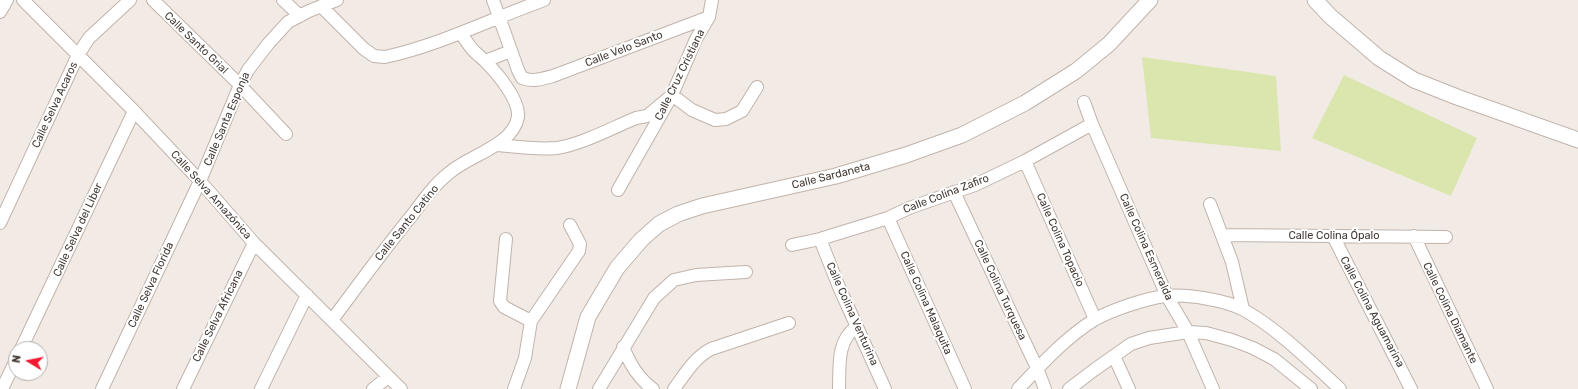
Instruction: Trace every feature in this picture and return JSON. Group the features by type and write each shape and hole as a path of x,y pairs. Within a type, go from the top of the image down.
{"street":[{"path":"0,12 7,0"},
{"name":"Calle Selva Amazónica","path":"23,0 134,111 200,181 254,243 401,389"},
{"name":"Calle Selva Acaros","path":"0,223 78,55 89,38 130,0"},
{"name":"Calle Santo Grial","path":"153,0 240,85 286,134"},
{"path":"283,0 300,16"},
{"path":"294,0 300,16"},
{"path":"300,16 337,0"},
{"path":"485,61 511,51 493,0"},
{"path":"321,6 364,49 374,56 385,57 461,34 499,16 544,0"},
{"name":"Calle Cruz Cristiana","path":"618,190 672,95 696,39 709,17 712,0"},
{"name":"Calle Sardaneta","path":"568,389 588,317 617,268 641,240 659,224 678,214 702,206 836,176 906,155 962,135 1025,103 1076,71 1109,44 1150,0"},
{"path":"1315,0 1330,16 1379,58 1414,80 1578,140"},
{"name":"Calle Santa Esponja","path":"200,181 240,85 248,70 268,44 288,22 300,16"},
{"name":"Calle Velo Santo","path":"511,51 522,78 530,81 538,80 709,17"},
{"path":"461,34 475,53 485,61 509,90 517,108 518,117 510,134 498,144"},
{"path":"498,144 540,149 558,148 636,118 647,116 672,95 692,110 715,120 726,119 742,111 757,87"},
{"name":"Calle Colina Esmeralda","path":"1084,102 1092,124 1167,296 1188,332 1214,389"},
{"name":"Calle Selva del Liber","path":"25,341 134,111"},
{"name":"Calle Colina Zafiro","path":"792,245 820,239 888,218 975,185 1025,161 1092,124"},
{"name":"Calle Santo Catino","path":"332,320 392,239 433,188 449,172 469,158 498,144"},
{"name":"Calle Colina Topacio","path":"1025,161 1096,319"},
{"name":"Calle Selva Florida","path":"102,389 200,181"},
{"name":"Calle Colina Turquesa","path":"954,192 1037,368 1045,389"},
{"path":"1210,204 1222,235 1237,283 1242,309"},
{"name":"Calle Colina Malaquita","path":"888,218 965,389"},
{"path":"514,389 525,358 531,322 579,251 580,244 570,225"},
{"name":"Calle Colina Ópalo","path":"1222,235 1446,237"},
{"name":"Calle Colina Aguamarina","path":"1333,236 1411,389"},
{"name":"Calle Colina Diamante","path":"1414,236 1487,389"},
{"path":"506,239 500,301 504,307 531,322"},
{"name":"Calle Colina Venturina","path":"820,239 856,327 885,389"},
{"name":"Calle Selva Africana","path":"183,389 254,243"},
{"path":"599,389 654,298 674,280 696,275 746,272"},
{"path":"261,389 307,295"},
{"path":"1018,389 1061,344 1096,319 1129,305 1167,296 1190,296 1214,300 1242,309 1290,344 1340,389"},
{"path":"674,389 703,353 789,323"},
{"path":"839,389 841,346 847,336 856,327"},
{"path":"1069,389 1131,344 1150,338 1188,332 1206,333 1232,340 1253,348 1274,359 1311,389"},
{"path":"623,347 637,374 653,389"},
{"path":"1114,356 1129,389"},
{"path":"1290,371 1297,389"},
{"path":"2,389 8,377"},
{"path":"373,389 388,377"}],"green space":[{"path":"1142,57 1276,76 1281,151 1151,138"},
{"path":"1344,75 1477,138 1451,196 1312,138"}]}
